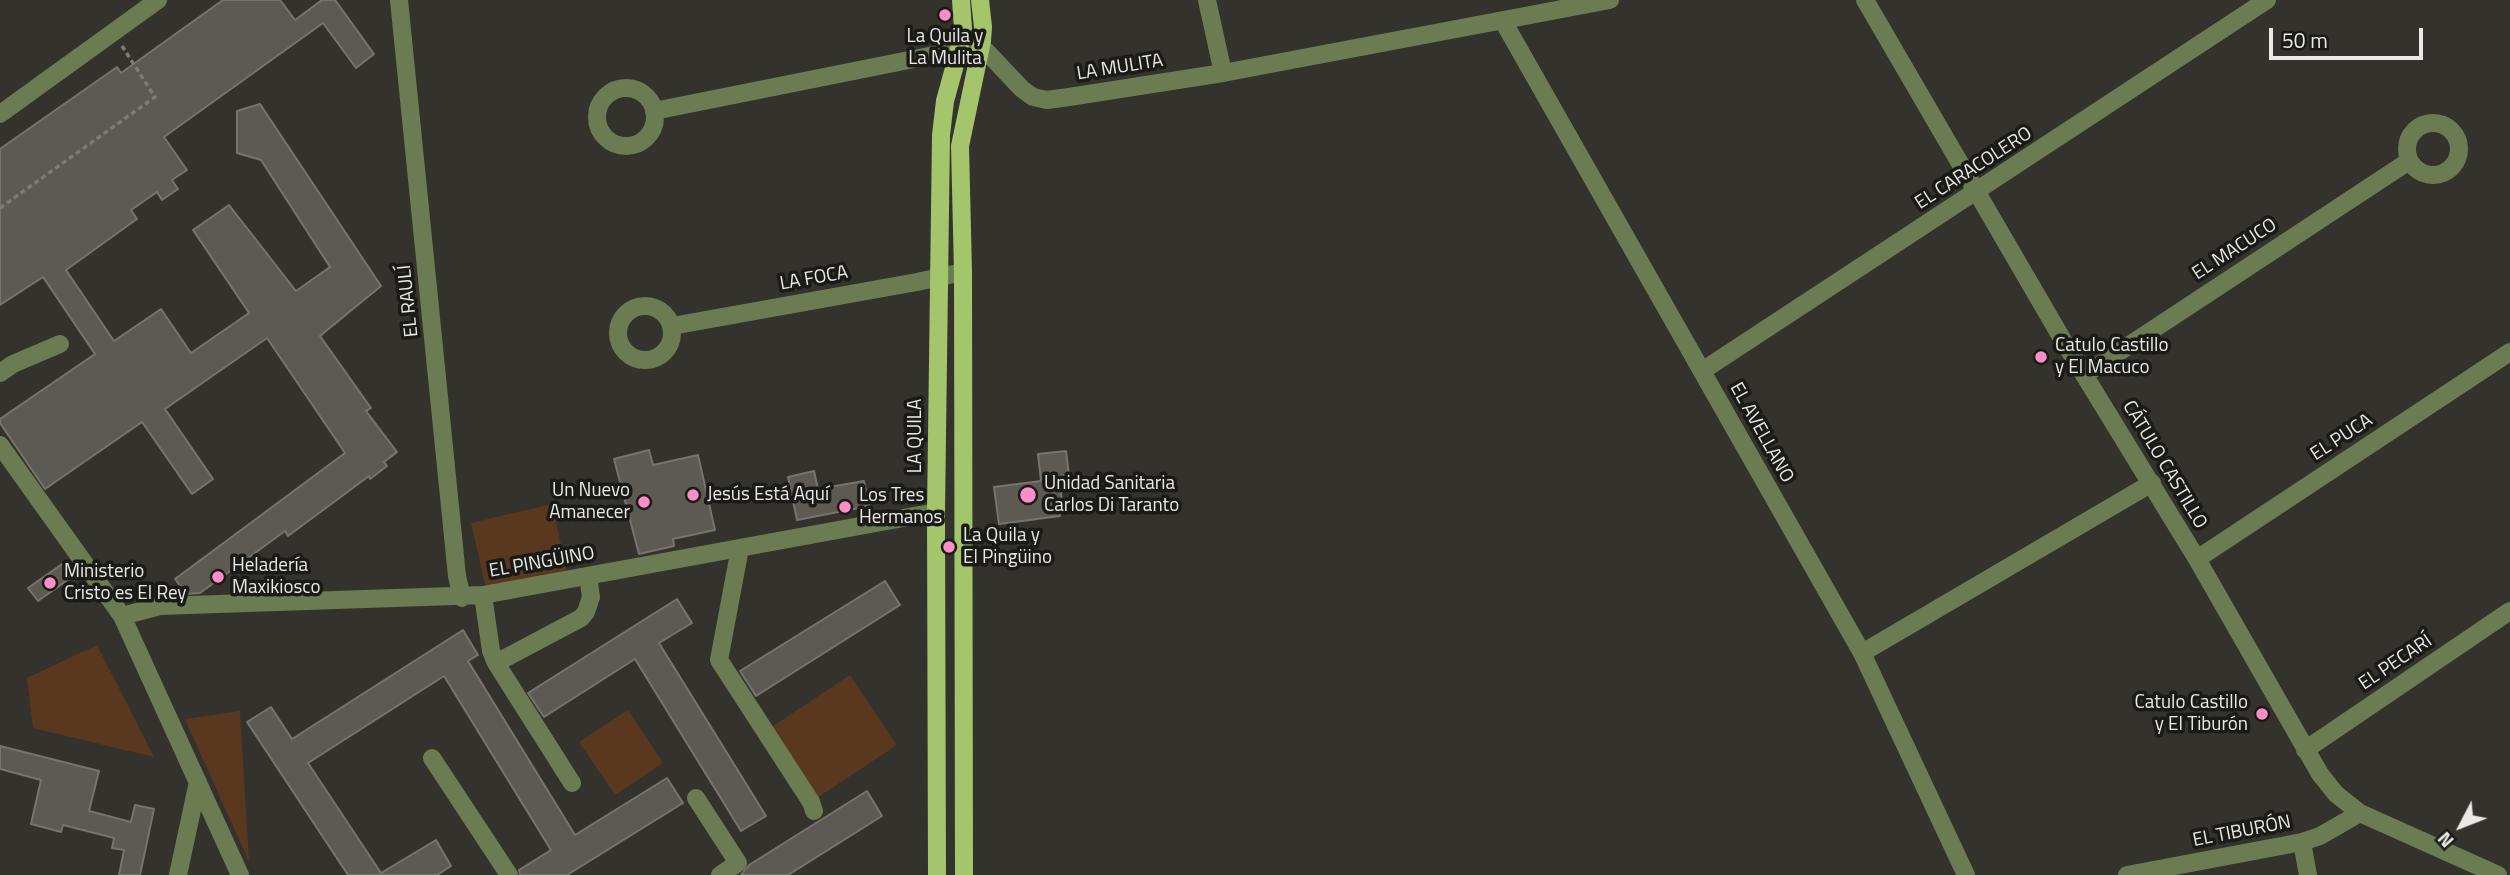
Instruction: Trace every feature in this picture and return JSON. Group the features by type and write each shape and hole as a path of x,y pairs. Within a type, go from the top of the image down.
{"main road":[{"name":"LA QUILA","path":"937,875 936,512 942,116 959,50 962,29 961,0"},
{"path":"964,875 963,272 960,146 980,50 983,27 980,0"},
{"name":"EL PINGÜINO","path":"936,512 964,506"}],"street":[{"path":"0,114 158,0"},
{"name":"EL RAULÍ","path":"399,0 461,598"},
{"path":"1207,0 1223,73"},
{"name":"LA MULITA","path":"980,50 992,55 1022,89 1033,97 1046,100 1223,73 1608,0"},
{"name":"CÁTULO CASTILLO","path":"1865,0 2084,375 2152,482 2305,750 2336,794 2360,813 2498,875"},
{"name":"EL CARACOLERO","path":"1702,371 2267,0"},
{"name":"EL AVELLANO","path":"1503,21 1861,653 1966,875"},
{"path":"654,111 959,50 980,50"},
{"name":"EL MACUCO","path":"2084,375 2409,161"},
{"name":"LA FOCA","path":"672,326 963,272"},
{"path":"0,373 13,364 60,344"},
{"name":"EL PUCA","path":"2197,559 2510,352"},
{"path":"0,445 122,616 240,875"},
{"path":"1861,653 2152,482"},
{"name":"EL PINGÜINO","path":"122,616 160,606 461,598 936,512"},
{"path":"740,548 719,660 811,802 814,811"},
{"path":"496,663 581,618 591,597 588,576"},
{"path":"483,595 491,651 496,663 572,783"},
{"name":"EL PECARÍ","path":"2305,750 2510,611"},
{"path":"432,758 509,875"},
{"path":"178,875 198,782"},
{"path":"696,798 738,863 720,875"},
{"name":"EL TIBURÓN","path":"2127,875 2302,842 2320,836 2360,813"},
{"path":"2302,842 2308,875"}],"path":[{"path":"0,208 155,97 113,33"}],"shaded area":[{"path":"552,504 568,576 487,593 471,523"},
{"path":"97,645 154,757 33,728 27,678"},
{"path":"850,675 897,745 811,802 764,732"},
{"path":"628,710 663,763 615,795 579,742"},
{"path":"240,711 249,862 185,719"}],"building":[{"path":"223,0 280,0 295,20 322,0 335,0 374,54 356,68 323,23 164,137 187,170 172,180 178,189 162,200 157,192 131,210 137,219 66,270 114,341 161,309 191,353 249,313 193,230 229,205 296,291 330,267 261,160 237,153 237,111 260,104 381,286 320,336 371,408 366,411 397,452 384,462 387,466 370,479 369,476 288,536 285,531 200,593 186,594 175,579 345,453 267,338 165,409 213,479 192,494 142,422 45,489 0,423 0,419 95,354 43,277 0,305 0,149 117,67 121,73"},
{"path":"649,450 653,465 698,455 715,530 673,539 674,546 639,554 614,459"},
{"name":"Unidad Sanitaria Carlos Di Taranto","path":"1066,451 1069,475 1059,476 1062,503 1058,503 1060,516 999,524 994,487 1041,481 1038,454"},
{"path":"814,471 818,489 864,481 869,506 797,520 788,477"},
{"name":"Ministerio Cristo es El Rey","path":"62,564 72,577 38,601 28,588"},
{"path":"885,581 900,605 756,696 740,671"},
{"path":"677,599 692,623 659,643 766,816 741,831 635,659 544,717 528,693"},
{"path":"463,630 478,655 468,661 575,835 667,778 683,803 567,875 520,875 519,870 551,850 444,676 308,763 381,873 436,840 451,866 437,875 348,875 247,722 271,707 292,739"},
{"path":"0,746 99,771 89,811 131,822 135,805 154,809 140,875 119,875 124,850 112,848 114,838 63,825 61,832 31,824 41,780 0,769"},
{"path":"867,791 882,816 788,875 741,875 749,865"}],"place":[{"name":"La Quila y La Mulita","path":"945,15"},
{"name":"Catulo Castillo y El Macuco","path":"2041,357"},
{"name":"Jesús Está Aquí","path":"693,495"},
{"name":"Unidad Sanitaria Carlos Di Taranto","path":"1028,495"},
{"name":"Un Nuevo Amanecer","path":"644,502"},
{"name":"Los Tres Hermanos","path":"845,507"},
{"name":"La Quila y El Pingüino","path":"949,547"},
{"name":"Heladería Maxikiosco","path":"218,577"},
{"name":"Ministerio Cristo es El Rey","path":"50,583"},
{"name":"Catulo Castillo y El Tiburón","path":"2262,714"}]}
